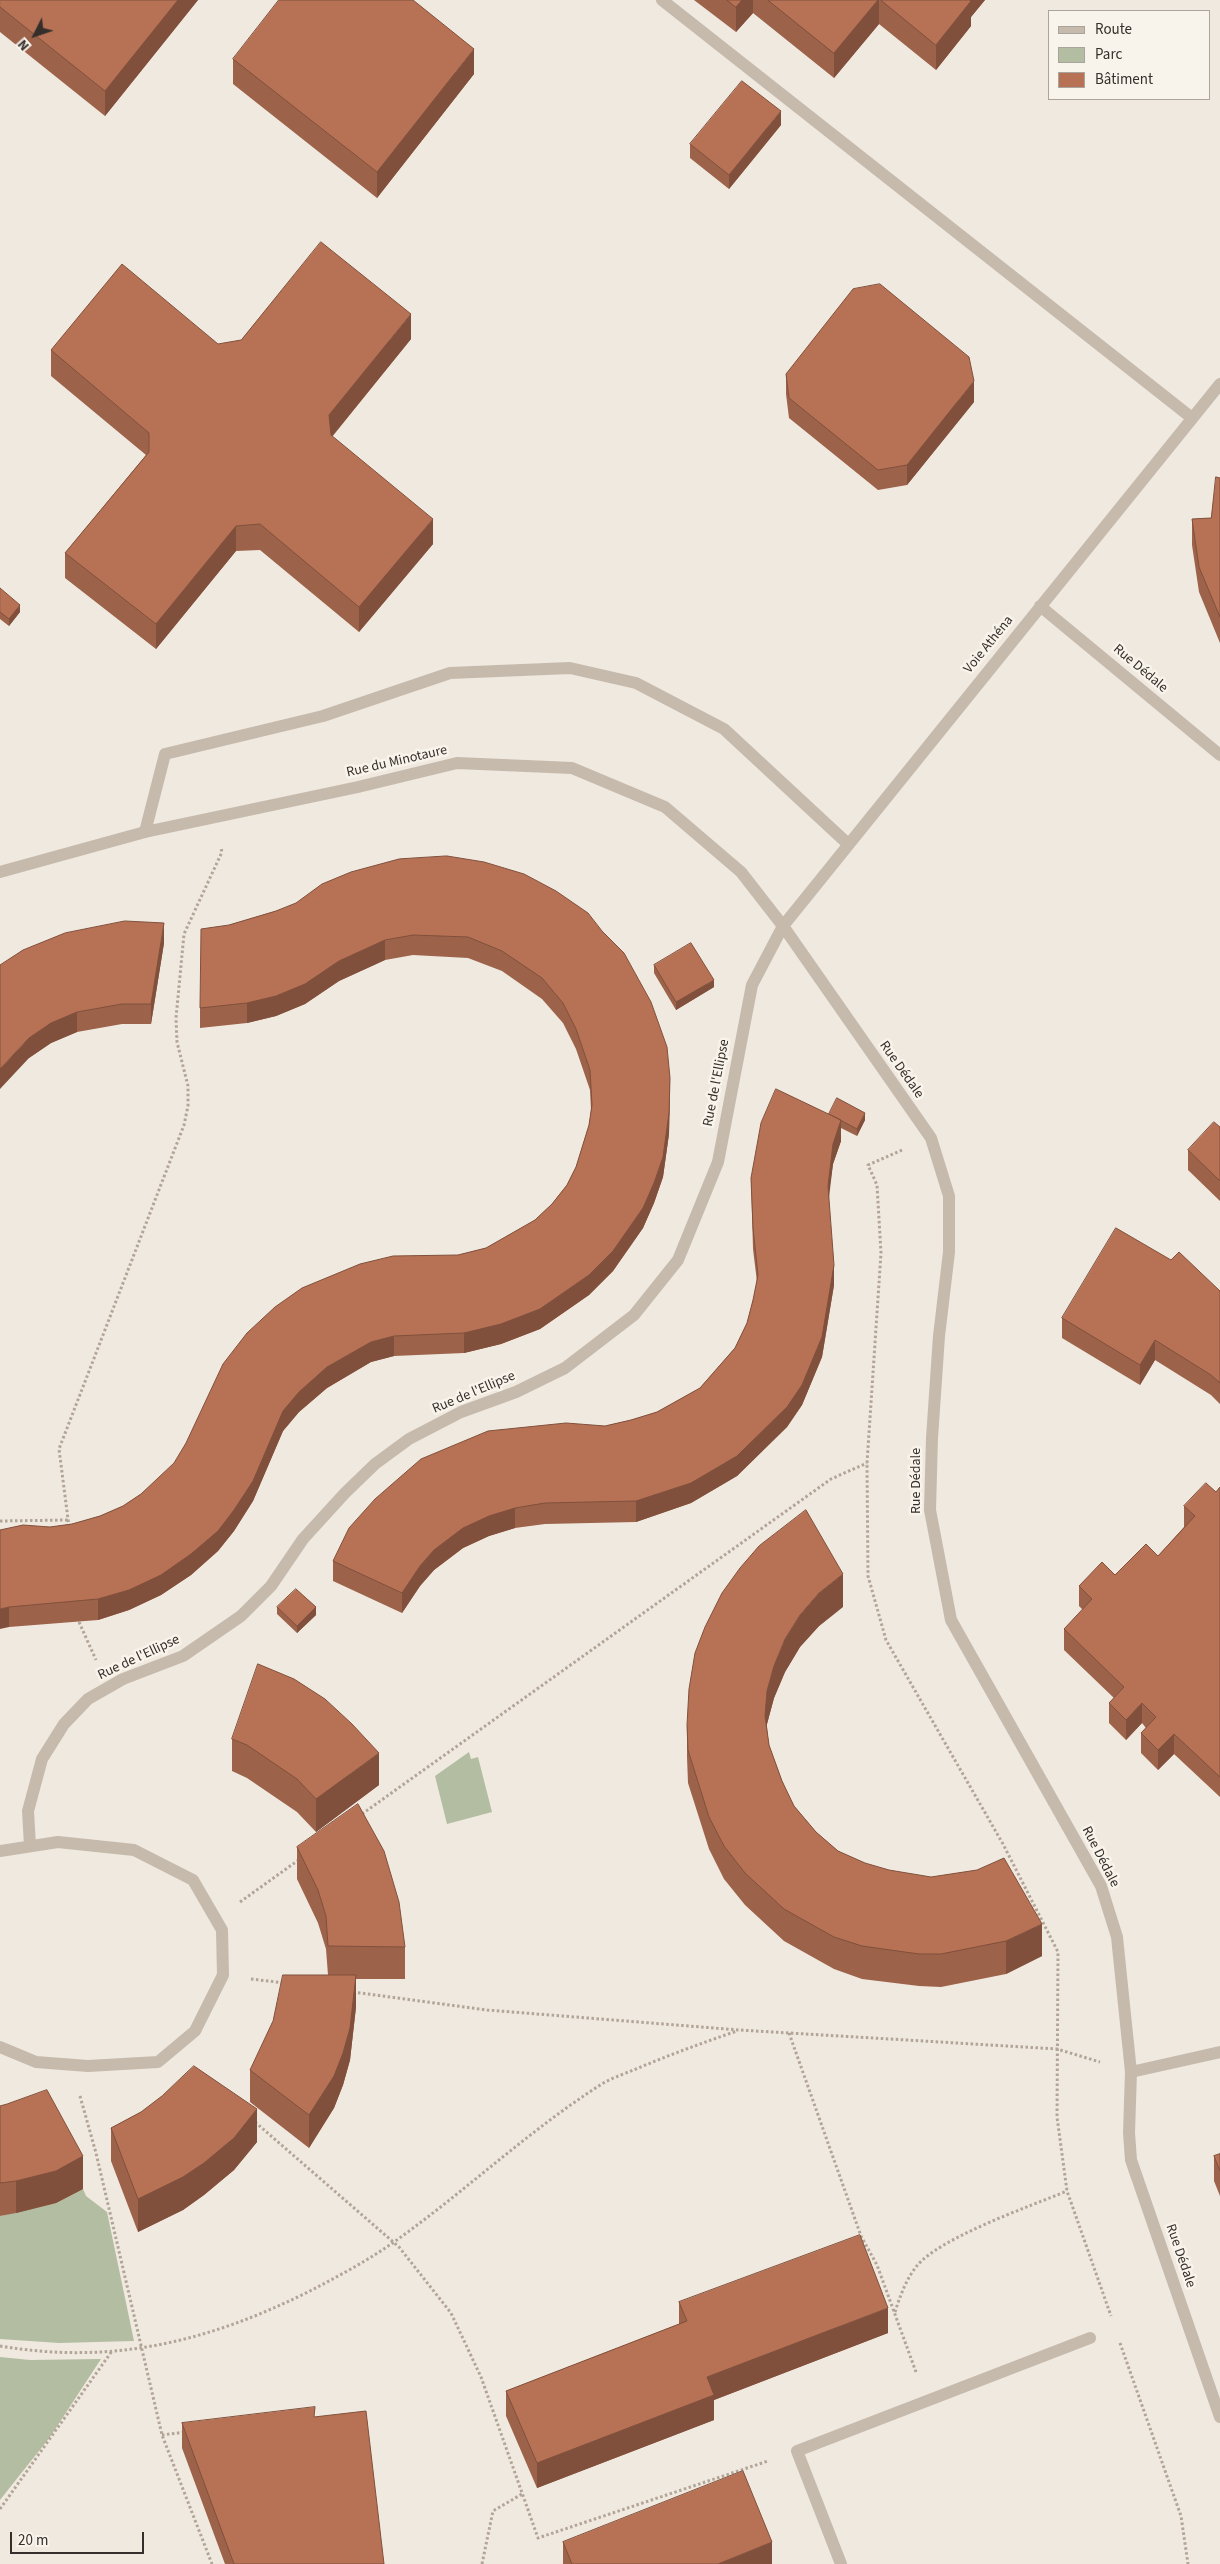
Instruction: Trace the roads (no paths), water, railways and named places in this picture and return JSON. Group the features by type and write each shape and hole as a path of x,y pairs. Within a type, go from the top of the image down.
{"street":[{"path":"662,0 1192,418"},
{"name":"Voie Athéna","path":"783,926 1220,384"},
{"name":"Rue Dédale","path":"1040,606 1220,756"},
{"path":"145,832 166,754 323,716 450,674 570,668 636,683 724,729 848,844"},
{"name":"Rue du Minotaure","path":"0,872 145,832 457,763 572,768 665,807 741,872 783,926"},
{"name":"Rue Dédale","path":"783,926 930,1138 949,1196 950,1252 939,1336 932,1438 930,1510 951,1620 1101,1886 1117,1937 1131,2072 1130,2160 1220,2417"},
{"name":"Rue de l'Ellipse","path":"30,1846 28,1811 42,1759 64,1724 88,1700 107,1687 183,1656 241,1616 271,1586 303,1539 345,1493 375,1464 409,1439 461,1412 516,1392 565,1368 634,1315 678,1260 718,1162 752,985 783,926"},
{"path":"0,1851 58,1842 134,1850 193,1880 222,1930 224,1975 195,2031 158,2062 88,2066 36,2062 0,2047"},
{"path":"1131,2072 1220,2052"},
{"path":"841,2564 797,2451 1090,2338"}]}
